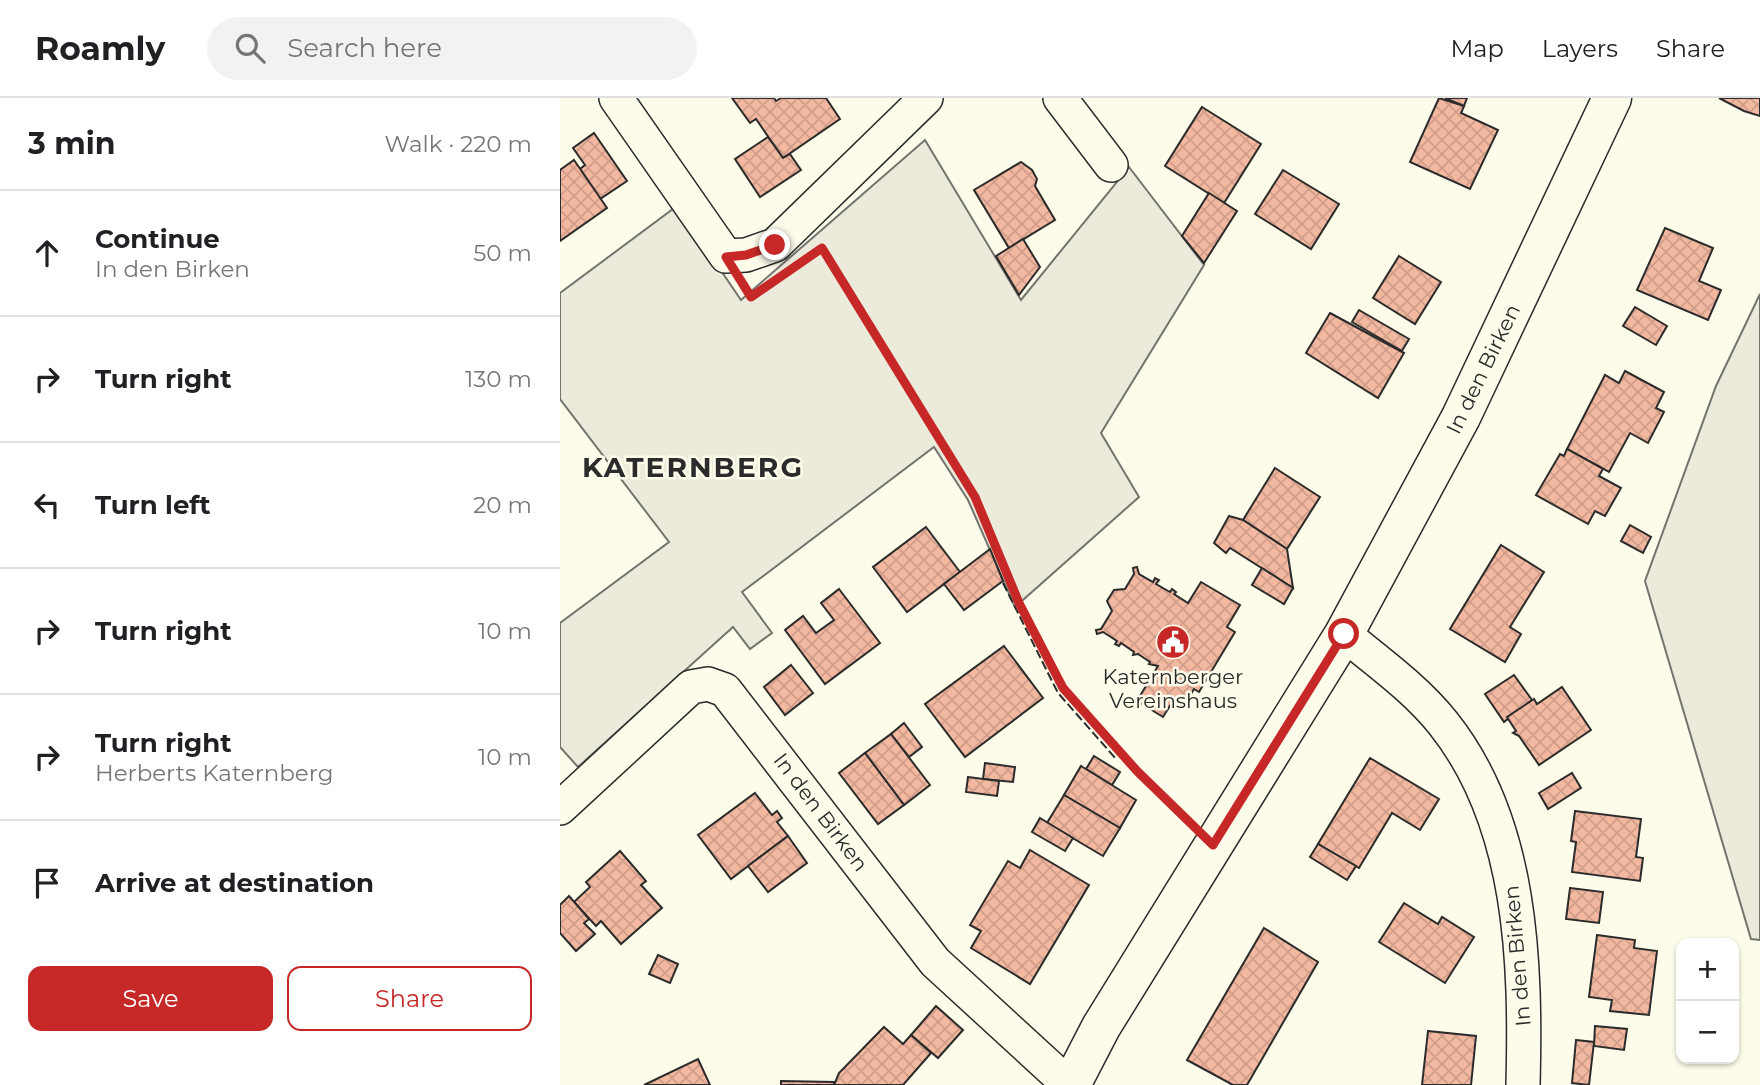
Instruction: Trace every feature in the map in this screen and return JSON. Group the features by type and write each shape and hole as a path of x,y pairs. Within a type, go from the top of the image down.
{"street":[{"path":"616,98 726,257 746,255 775,245 926,98"},
{"path":"1060,98 1111,165"},
{"name":"In den Birken","path":"560,808 691,687 708,684 725,690 935,962 1070,1085 1101,1027 1344,634 1461,417 1612,98"},
{"name":"In den Birken","path":"1344,634 1403,683 1443,723 1471,764 1493,815 1509,871 1518,924 1525,1026 1524,1085"}],"path":[{"path":"812,255 822,248 975,497 1019,603 1063,688 1137,771 1213,845"},
{"path":"726,257 751,297 772,283"}],"shaded area":[{"path":"925,140 1021,300 1129,167 1204,265 1101,433 1139,497 1015,607 968,500 934,447 742,592 772,633 750,649 733,627 578,767 560,747 560,623 669,542 560,399 560,293 677,206 741,300"},
{"path":"1760,294 1760,940 1751,939 1645,581 1716,386"}],"building":[{"path":"732,98 774,98 776,101 781,98 826,98 840,119 783,158 756,119 750,123"},
{"path":"1439,98 1464,106 1461,113 1498,130 1470,189 1410,162"},
{"path":"1445,98 1467,98 1464,106"},
{"path":"1719,98 1760,98 1760,116 1744,111"},
{"path":"1202,107 1261,144 1224,203 1165,166"},
{"path":"594,133 627,181 600,199 580,169 585,165 573,148"},
{"path":"768,137 783,158 790,154 801,170 760,197 735,159"},
{"path":"574,160 607,208 560,241 560,170"},
{"path":"1021,162 1032,170 1037,179 1035,186 1055,220 1009,248 974,190"},
{"path":"1283,170 1339,204 1311,249 1255,214"},
{"path":"1209,193 1237,211 1204,263 1182,236"},
{"path":"1665,228 1713,248 1699,281 1721,290 1708,320 1637,290"},
{"path":"1023,239 1040,267 1019,295 996,256"},
{"path":"1399,256 1441,282 1415,324 1373,298"},
{"path":"1635,307 1667,326 1656,345 1623,326"},
{"path":"1359,310 1409,339 1402,351 1352,322"},
{"path":"1330,313 1404,353 1378,398 1306,353"},
{"path":"1625,371 1664,392 1656,408 1664,412 1648,443 1630,433 1609,472 1567,449 1605,375 1619,383"},
{"path":"1567,449 1603,469 1599,476 1621,488 1605,516 1595,511 1588,524 1536,495 1560,454 1564,456"},
{"path":"1275,468 1320,497 1287,549 1243,520"},
{"path":"1229,516 1243,520 1287,549 1293,588 1230,548 1226,553 1214,543"},
{"path":"1630,525 1651,537 1643,553 1621,541"},
{"path":"926,527 960,572 907,612 873,567"},
{"path":"1501,545 1544,572 1510,627 1521,634 1505,662 1450,629"},
{"path":"990,549 1003,581 964,610 944,584"},
{"name":"Katernberger Vereinshaus","path":"1137,567 1139,574 1153,582 1155,578 1159,580 1156,584 1170,592 1172,589 1176,592 1174,594 1188,603 1201,582 1240,605 1227,627 1235,632 1199,692 1194,689 1183,707 1173,701 1163,717 1137,701 1158,666 1149,664 1150,662 1138,654 1133,655 1134,652 1121,643 1119,646 1115,644 1117,641 1103,632 1097,634 1096,630 1101,629 1112,611 1107,601 1114,590 1125,589 1134,574 1133,568"},
{"path":"1262,568 1293,588 1284,604 1252,585"},
{"path":"839,589 880,643 825,684 785,630 803,616 816,633 834,620 821,603"},
{"path":"1004,646 1043,698 965,757 925,704"},
{"path":"791,665 813,693 785,715 764,687"},
{"path":"1514,675 1532,700 1504,722 1485,694"},
{"path":"1562,687 1591,730 1539,765 1519,736 1513,733 1516,731 1507,717 1534,699 1537,704"},
{"path":"904,723 922,747 909,757 891,734"},
{"path":"891,734 930,785 904,805 865,753"},
{"path":"865,753 904,805 878,824 839,773"},
{"path":"1094,756 1120,772 1112,785 1086,769"},
{"path":"1370,758 1439,799 1420,830 1392,813 1359,868 1318,844"},
{"path":"985,763 1015,767 1013,782 983,779"},
{"path":"1081,766 1136,800 1120,828 1064,795"},
{"path":"1572,773 1581,788 1548,809 1539,793"},
{"path":"968,777 999,781 997,796 966,792"},
{"path":"755,793 772,815 777,811 782,818 777,822 788,836 731,879 698,835"},
{"path":"1064,795 1120,828 1103,856 1047,823"},
{"path":"1575,811 1641,819 1636,857 1643,858 1640,881 1572,872 1576,842 1571,841"},
{"path":"1040,818 1073,838 1065,851 1032,832"},
{"path":"788,836 807,863 768,892 748,866"},
{"path":"1318,844 1356,866 1347,880 1310,857"},
{"path":"1030,850 1089,885 1030,984 971,948 981,931 970,925 1008,861 1020,868"},
{"path":"620,851 646,881 641,885 662,908 621,944 601,921 596,926 574,902 590,887 586,882"},
{"path":"1570,888 1603,892 1599,923 1566,919"},
{"path":"569,896 589,919 584,923 595,934 576,951 560,933 560,905"},
{"path":"1404,903 1438,924 1442,917 1474,937 1445,983 1379,942"},
{"path":"1264,928 1318,962 1247,1085 1233,1085 1187,1060"},
{"path":"1597,935 1635,940 1634,948 1657,951 1649,1015 1610,1011 1612,1000 1589,997"},
{"path":"658,955 678,964 670,983 649,974"},
{"path":"936,1006 963,1030 938,1058 911,1035"},
{"path":"1595,1026 1627,1029 1624,1050 1594,1046"},
{"path":"884,1027 903,1044 911,1035 931,1053 903,1085 834,1085 839,1073"},
{"path":"1428,1031 1476,1036 1471,1085 1422,1085"},
{"path":"1576,1040 1594,1042 1589,1085 1572,1083"},
{"path":"698,1059 710,1085 644,1085"},
{"path":"781,1081 834,1082 834,1085 781,1085"}],"fence":[{"path":"1003,583 1058,693 1117,760"}],"place":[{"name":"Katernberger Vereinshaus","path":"1173,642"}],"district":[{"name":"KATERNBERG","path":"693,467"}],"route":[{"path":"775,245 746,255 726,257 751,297 822,248 975,497 1019,603 1063,688 1137,771 1213,845 1344,634"}]}
